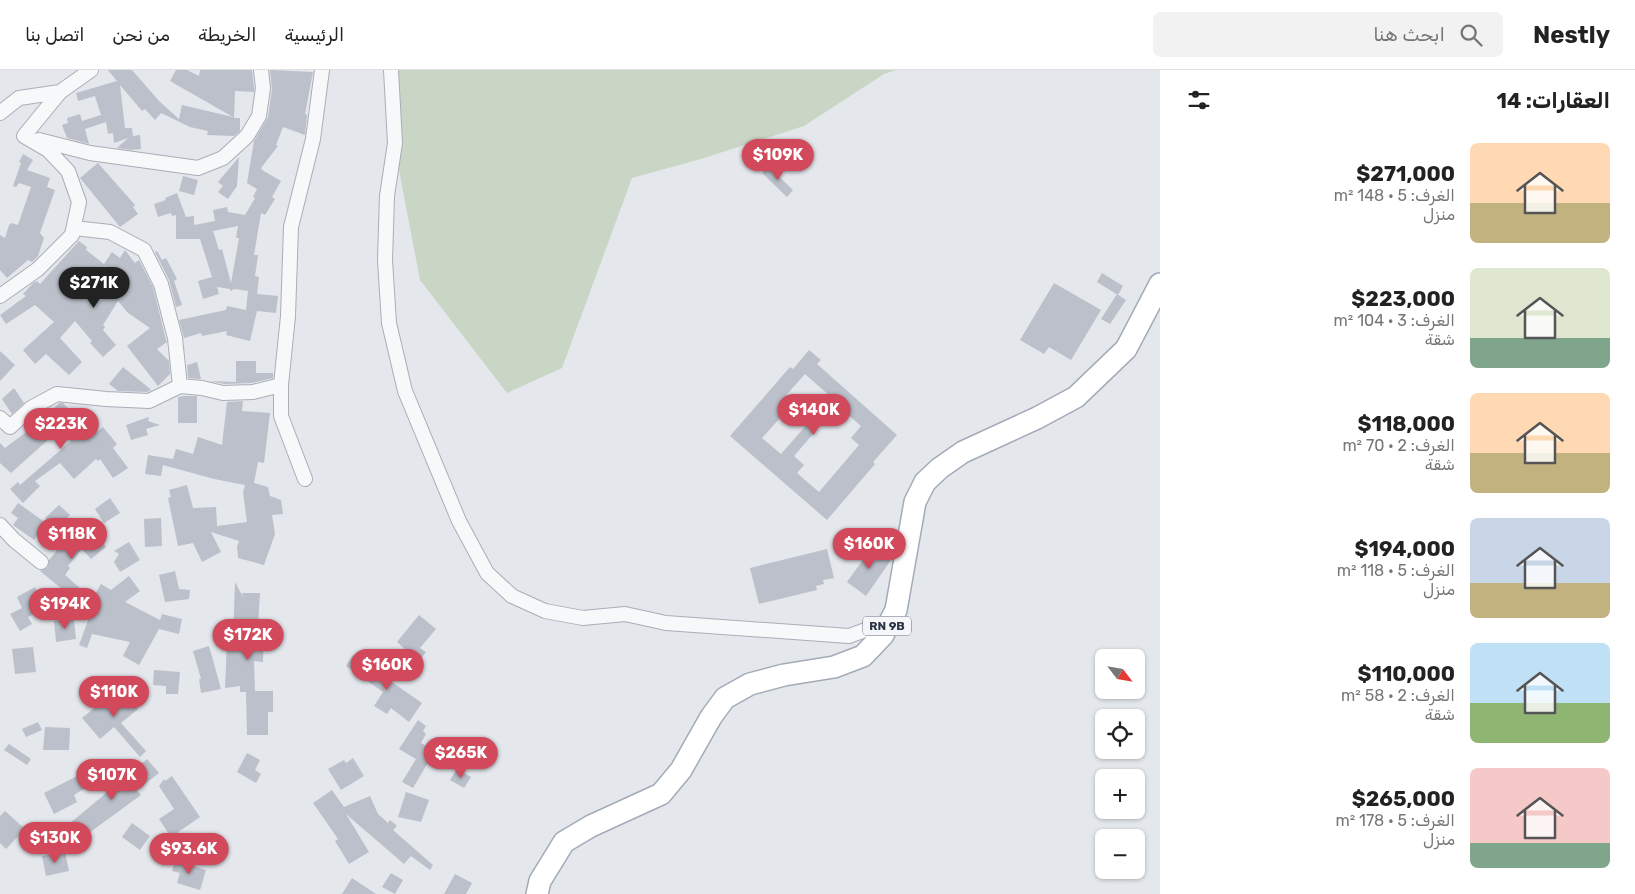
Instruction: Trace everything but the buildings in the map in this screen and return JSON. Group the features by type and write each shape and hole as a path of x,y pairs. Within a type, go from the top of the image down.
{"main road":[{"name":"RN 9B","path":"537,894 540,880 564,842 591,826 661,794 682,770 710,717 726,698 750,684 784,675 834,667 863,656 882,635 896,610 915,502 925,482 940,468 963,452 1037,418 1076,397 1126,348 1160,284"}],"street":[{"path":"24,136 60,92 91,70"},
{"path":"24,136 90,153 198,168 223,158 247,136 259,116 262,88 261,70"},
{"path":"305,479 281,416 281,385 288,316 291,227 313,139 322,70"},
{"path":"391,70 395,143 387,196 385,260 389,323 406,391 459,520 487,574 512,596 545,611 583,618 625,614 666,623 849,636 890,621"},
{"path":"0,112 19,98 60,92"},
{"path":"0,296 38,269 72,235 79,202 68,171 48,150 24,136"},
{"path":"74,228 110,232 144,250 161,284 176,338 180,386"},
{"path":"0,418 10,427 31,408 57,394 149,401 180,386 202,388 223,393 253,392 281,385"},
{"path":"0,525 14,540 41,562"}],"green space":[{"path":"391,70 896,70 884,74 804,126 701,159 632,178 562,368 507,393 420,280 390,123"}]}
